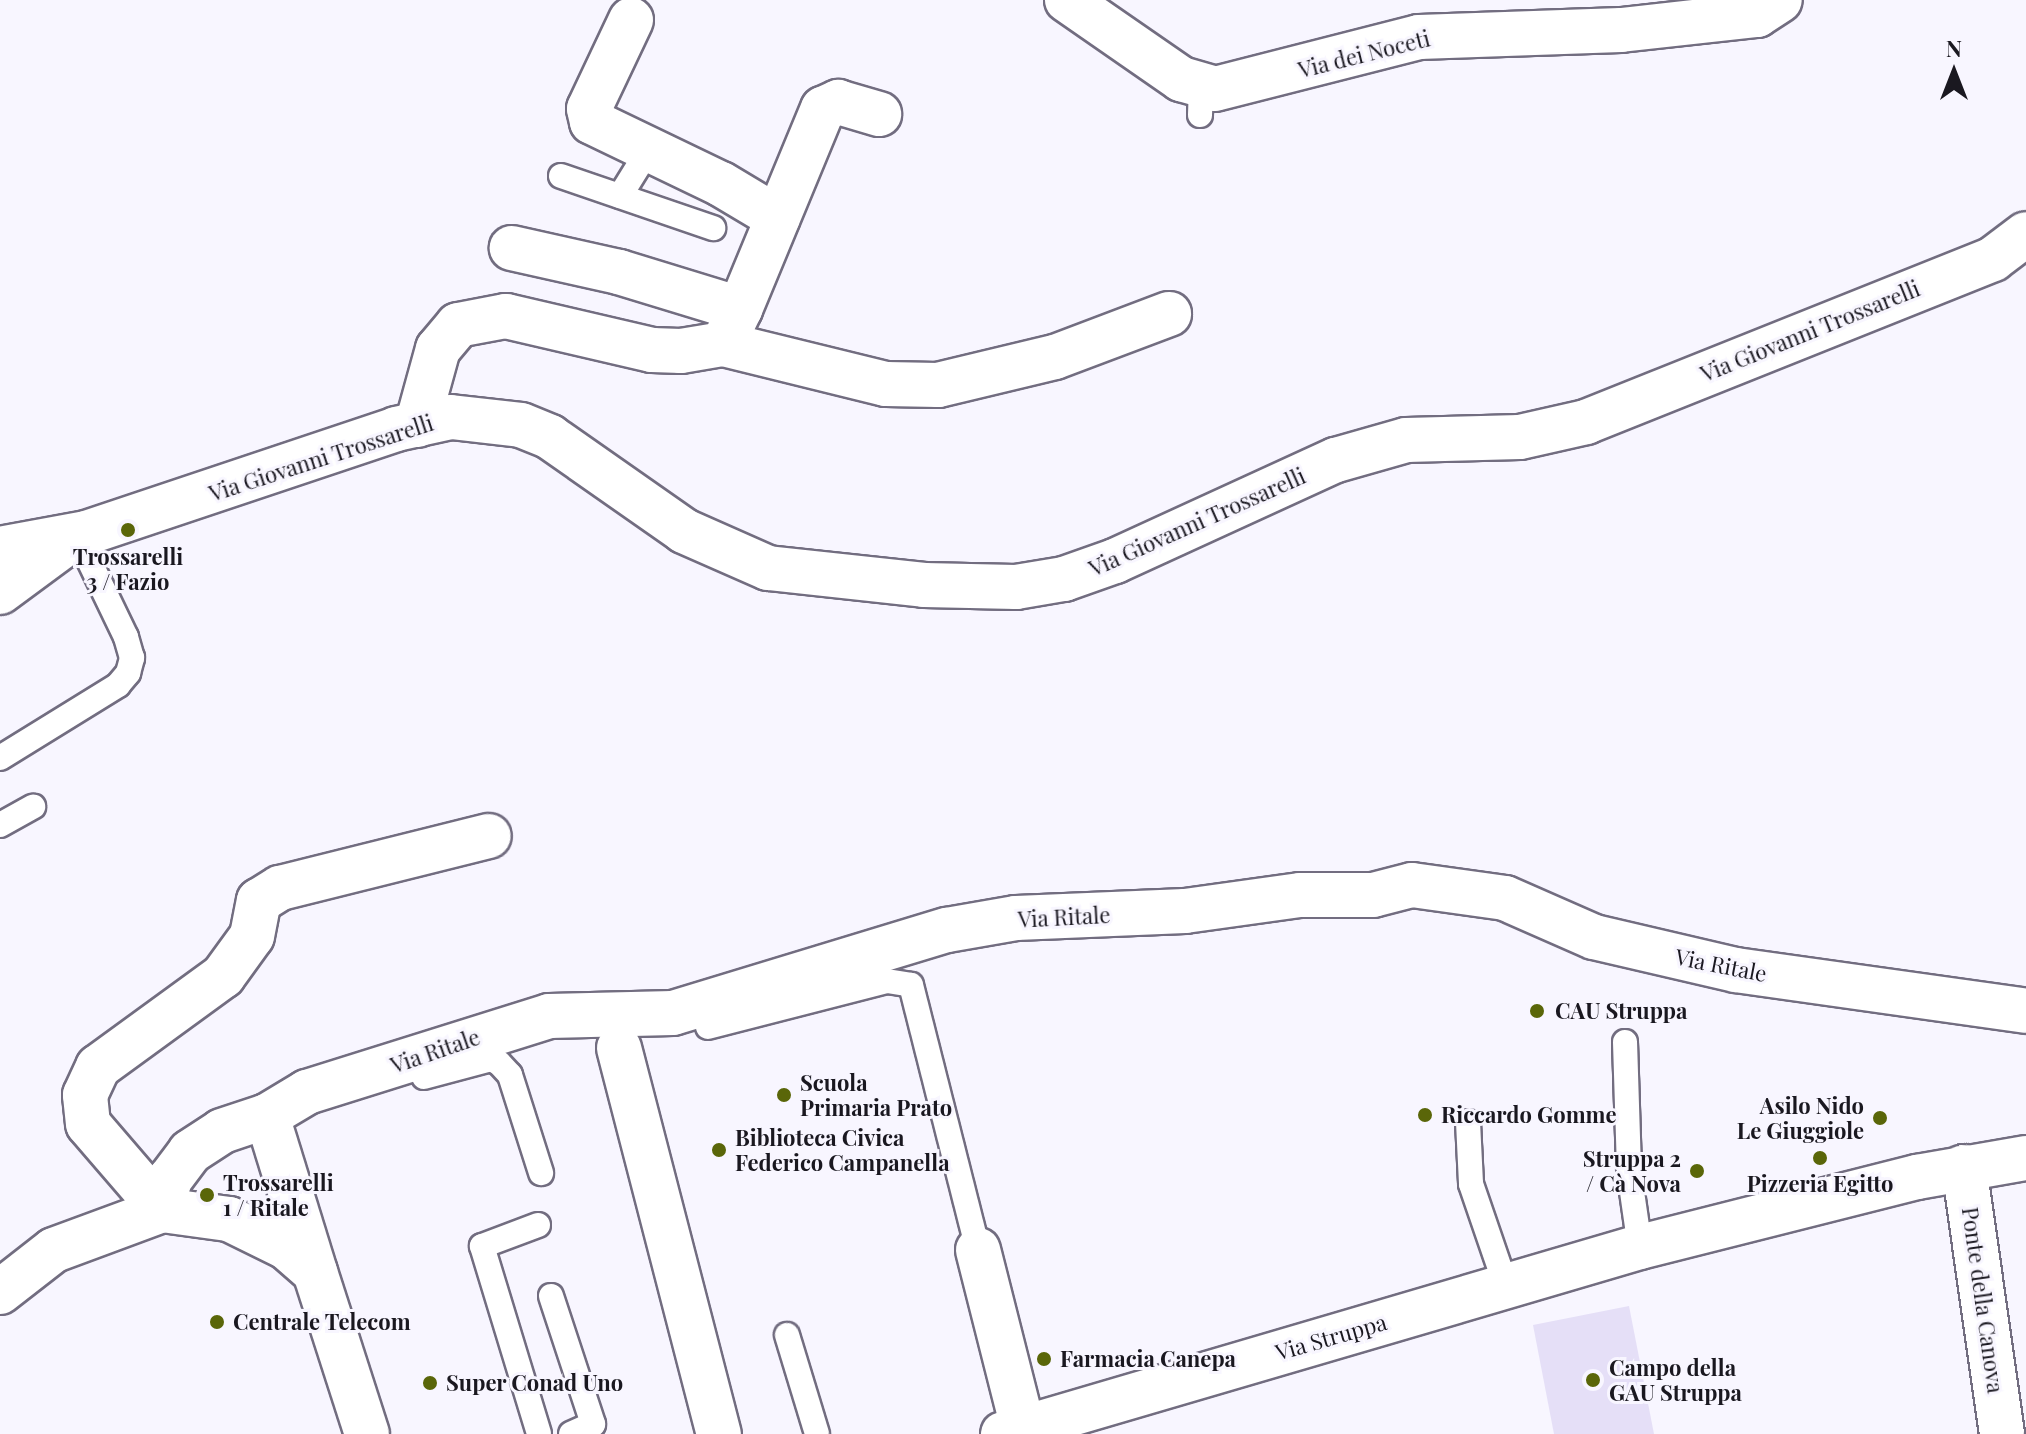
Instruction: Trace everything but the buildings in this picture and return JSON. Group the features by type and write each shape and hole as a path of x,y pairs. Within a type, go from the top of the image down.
{"street":[{"name":"Via dei Noceti","path":"1067,0 1181,79 1200,101 1236,87 1419,37 1694,30 1757,15 1780,0"},
{"path":"631,20 589,109 592,122 778,218"},
{"path":"731,327 823,109 838,102 879,114"},
{"name":"Via Giovanni Trossarelli","path":"0,549 77,535 417,425 451,417 492,420 550,437 684,531 768,568 924,585 1016,587 1064,579 1115,561 1336,460 1406,440 1520,437 1586,422 1993,259 2026,234"},
{"path":"512,248 619,272 731,327 886,384 938,385 1055,357 1169,314"},
{"path":"417,425 438,349 458,325 506,316 652,350 731,327"},
{"path":"0,592 77,535"},
{"path":"162,1210 88,1124 85,1095 98,1067 223,976 252,936 259,901 280,888 489,836"},
{"name":"Via Ritale","path":"162,1210 170,1179 190,1152 222,1131 267,1116 303,1081 549,1016 673,1013 947,930 1016,918 1185,911 1300,895 1373,895 1412,885 1505,898 1594,937 1736,970 2026,1011"},
{"path":"619,1048 719,1434"},
{"path":"267,1116 367,1434"},
{"name":"Via Struppa","path":"978,1250 1013,1431 1640,1247 1964,1167 2026,1158"},
{"name":"Ponte della Canova","path":"1964,1167 2002,1434"},
{"path":"0,1292 54,1250 162,1210 229,1219 257,1230 315,1272"}],"lane":[{"path":"620,196 649,149"},
{"path":"561,176 713,228"},
{"path":"0,758 118,685 128,673 132,658 126,637 77,535"},
{"path":"0,825 33,807"},
{"path":"708,1027 887,981 911,985 978,1250"},
{"path":"1625,1042 1629,1171 1640,1247"},
{"path":"267,1116 491,1059 510,1075 541,1173"},
{"path":"1468,1122 1471,1184 1506,1286"},
{"path":"538,1225 482,1246 539,1434"},
{"path":"551,1296 587,1431"},
{"path":"787,1335 817,1434"}],"shaded area":[{"name":"Campo della GAU Struppa","path":"1629,1306 1654,1434 1554,1434 1533,1325"}],"place":[{"name":"Trossarelli 3 / Fazio","path":"128,530"},
{"name":"CAU Struppa","path":"1537,1011"},
{"name":"Scuola Primaria Prato","path":"784,1095"},
{"name":"Riccardo Gomme","path":"1425,1115"},
{"name":"Asilo Nido Le Giuggiole","path":"1880,1118"},
{"name":"Biblioteca Civica Federico Campanella","path":"719,1150"},
{"name":"Pizzeria Egitto","path":"1820,1158"},
{"name":"Struppa 2 / Cà Nova","path":"1697,1171"},
{"name":"Trossarelli 1 / Ritale","path":"207,1195"},
{"name":"Centrale Telecom","path":"217,1322"},
{"name":"Farmacia Canepa","path":"1044,1359"},
{"name":"Campo della GAU Struppa","path":"1593,1380"},
{"name":"Super Conad Uno","path":"430,1383"}]}
